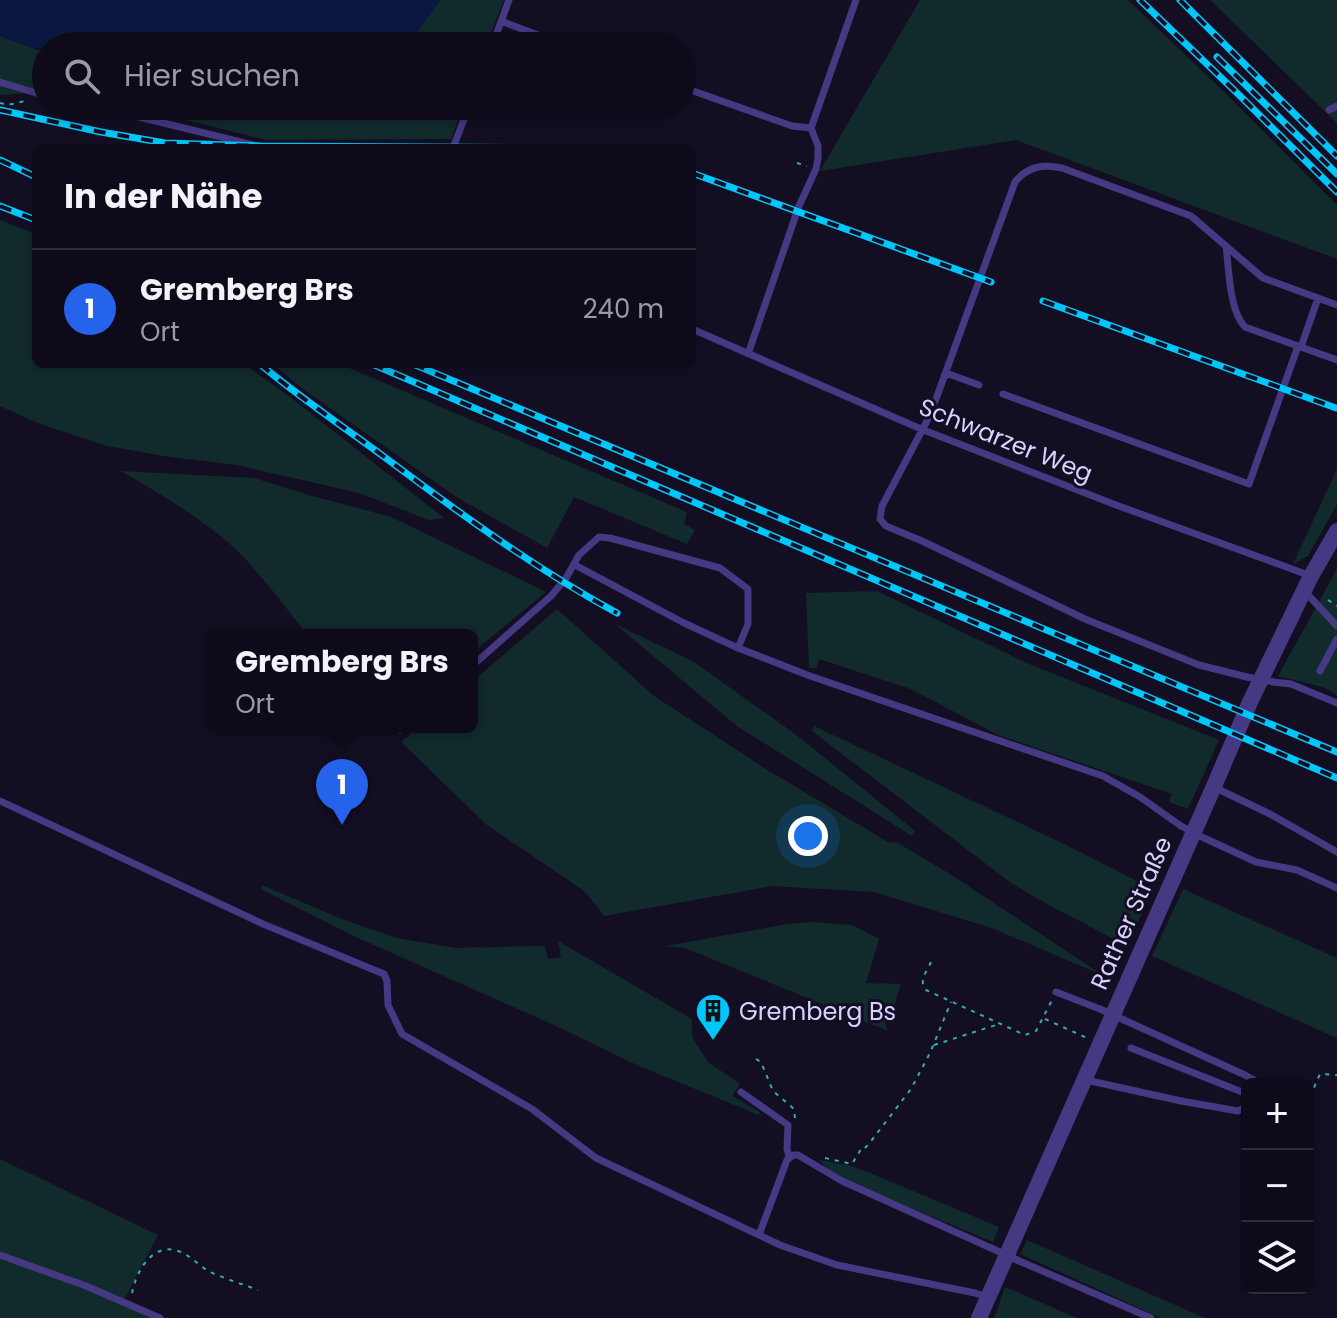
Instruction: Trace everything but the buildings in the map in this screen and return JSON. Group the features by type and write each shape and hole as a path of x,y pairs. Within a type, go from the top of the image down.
{"street":[{"name":"Rather Straße","path":"979,1318 1250,702 1311,576 1337,531"}],"lane":[{"path":"497,32 509,0"},
{"path":"748,354 799,206 816,169 818,146 811,128 856,0"},
{"path":"501,21 530,32"},
{"path":"0,82 32,92"},
{"path":"696,92 792,126 811,128"},
{"path":"151,120 250,144"},
{"path":"455,144 464,120"},
{"path":"1337,305 1263,278 1191,216 1062,168 1031,168 1015,182 928,419 882,506 880,519 886,526 1085,619 1199,665 1291,684 1337,703"},
{"path":"1226,246 1238,320 1245,327 1337,360"},
{"path":"1003,394 1249,484 1318,298"},
{"name":"Schwarzer Weg","path":"696,331 921,429 1311,576"},
{"path":"946,373 979,385"},
{"path":"478,661 551,596 579,555 599,537 720,568 748,589 748,624 738,648"},
{"path":"575,565 738,648 810,676 1103,776 1204,838 1256,862 1297,870 1337,888"},
{"path":"1303,594 1310,597 1337,626"},
{"path":"1320,671 1337,639"},
{"path":"1215,784 1222,791 1337,852"},
{"path":"0,801 263,924 384,974 388,1005 402,1034 532,1109 596,1158 780,1245 837,1265 988,1298"},
{"path":"1056,992 1100,1009 1246,1078"},
{"path":"1131,1048 1241,1092"},
{"path":"1084,1079 1210,1106 1241,1109"},
{"path":"741,1092 788,1125 789,1157 759,1235"},
{"path":"789,1157 798,1155 863,1192 1151,1318"},
{"path":"0,1255 160,1318"}],"path":[{"path":"0,103 8,105 32,99"},
{"path":"931,962 923,987 1025,1035 1036,1031 1056,992"},
{"path":"798,1155 852,1164 911,1089 951,1002"},
{"path":"1043,1018 1084,1037"},
{"path":"933,1045 999,1024"},
{"path":"756,1059 761,1062 773,1091 794,1109 795,1116 788,1125"},
{"path":"1313,1090 1320,1074 1337,1075"},
{"path":"134,1306 134,1285 149,1258 169,1249 189,1256 207,1270 258,1290"}],"green space":[{"path":"440,0 504,0 491,32 417,32"},
{"path":"920,0 1128,0 1337,205 1337,259 1016,140 820,171"},
{"path":"1210,0 1337,0 1337,123"},
{"path":"0,36 32,48 32,93 0,95"},
{"path":"185,120 458,120 451,139 266,140"},
{"path":"0,220 32,232 32,368 250,368 444,518 429,520 359,493 237,465 107,446 40,424 0,406"},
{"path":"277,368 349,368 687,512 684,524 695,530 687,544 574,497 547,548 458,498"},
{"path":"1337,469 1337,504 1308,556 1293,564"},
{"path":"121,471 254,478 391,517 546,592 478,648 478,629 303,629 241,554 217,533"},
{"path":"1337,569 1337,695 1323,687 1278,676"},
{"path":"877,591 1029,664 1219,740 1188,809 1169,802 1172,794 998,735 911,689 819,659 817,668 809,668 806,593"},
{"path":"557,609 654,696 766,769 888,842 898,843 950,874 1104,976 992,928 874,892 772,886 604,916 580,888 487,825 401,742 412,733 478,733 478,677"},
{"path":"615,624 694,662 799,737 915,831 912,836 737,726"},
{"path":"814,726 1153,889 1127,946 1011,883 812,731"},
{"path":"262,885 344,920 397,938 455,948 545,946 548,959 561,957 558,941 692,1019 692,1037 708,1062 740,1084 732,1096 760,1112 759,1115 639,1066 356,937 261,889"},
{"path":"1183,889 1337,958 1337,1038 1152,956"},
{"path":"814,922 852,925 879,939 866,983 901,984 885,1023 888,1031 685,948 666,946 787,924"},
{"path":"0,1159 158,1235 122,1304 152,1318 0,1318"},
{"path":"819,1160 870,1173 999,1227 993,1242 855,1184"},
{"path":"1027,1240 1205,1318 1161,1318 1020,1254"},
{"path":"1005,1287 1077,1318 994,1318"}],"water":[{"path":"0,0 440,0 417,32 32,32 32,47 0,36"}],"railway":[{"path":"1140,0 1337,192"},
{"path":"1180,0 1337,156"},
{"path":"1217,57 1337,174"},
{"path":"0,110 32,117"},
{"path":"46,120 165,143 197,144"},
{"path":"0,160 32,175"},
{"path":"696,174 991,282"},
{"path":"0,206 32,218"},
{"path":"1043,301 1336,408"},
{"path":"265,368 497,539 617,613"},
{"path":"381,368 1337,778"},
{"path":"423,368 1337,752"}],"place":[{"name":"Gremberg Brs","path":"342,825"},
{"name":"Gremberg Bs","path":"713,1042"}]}
